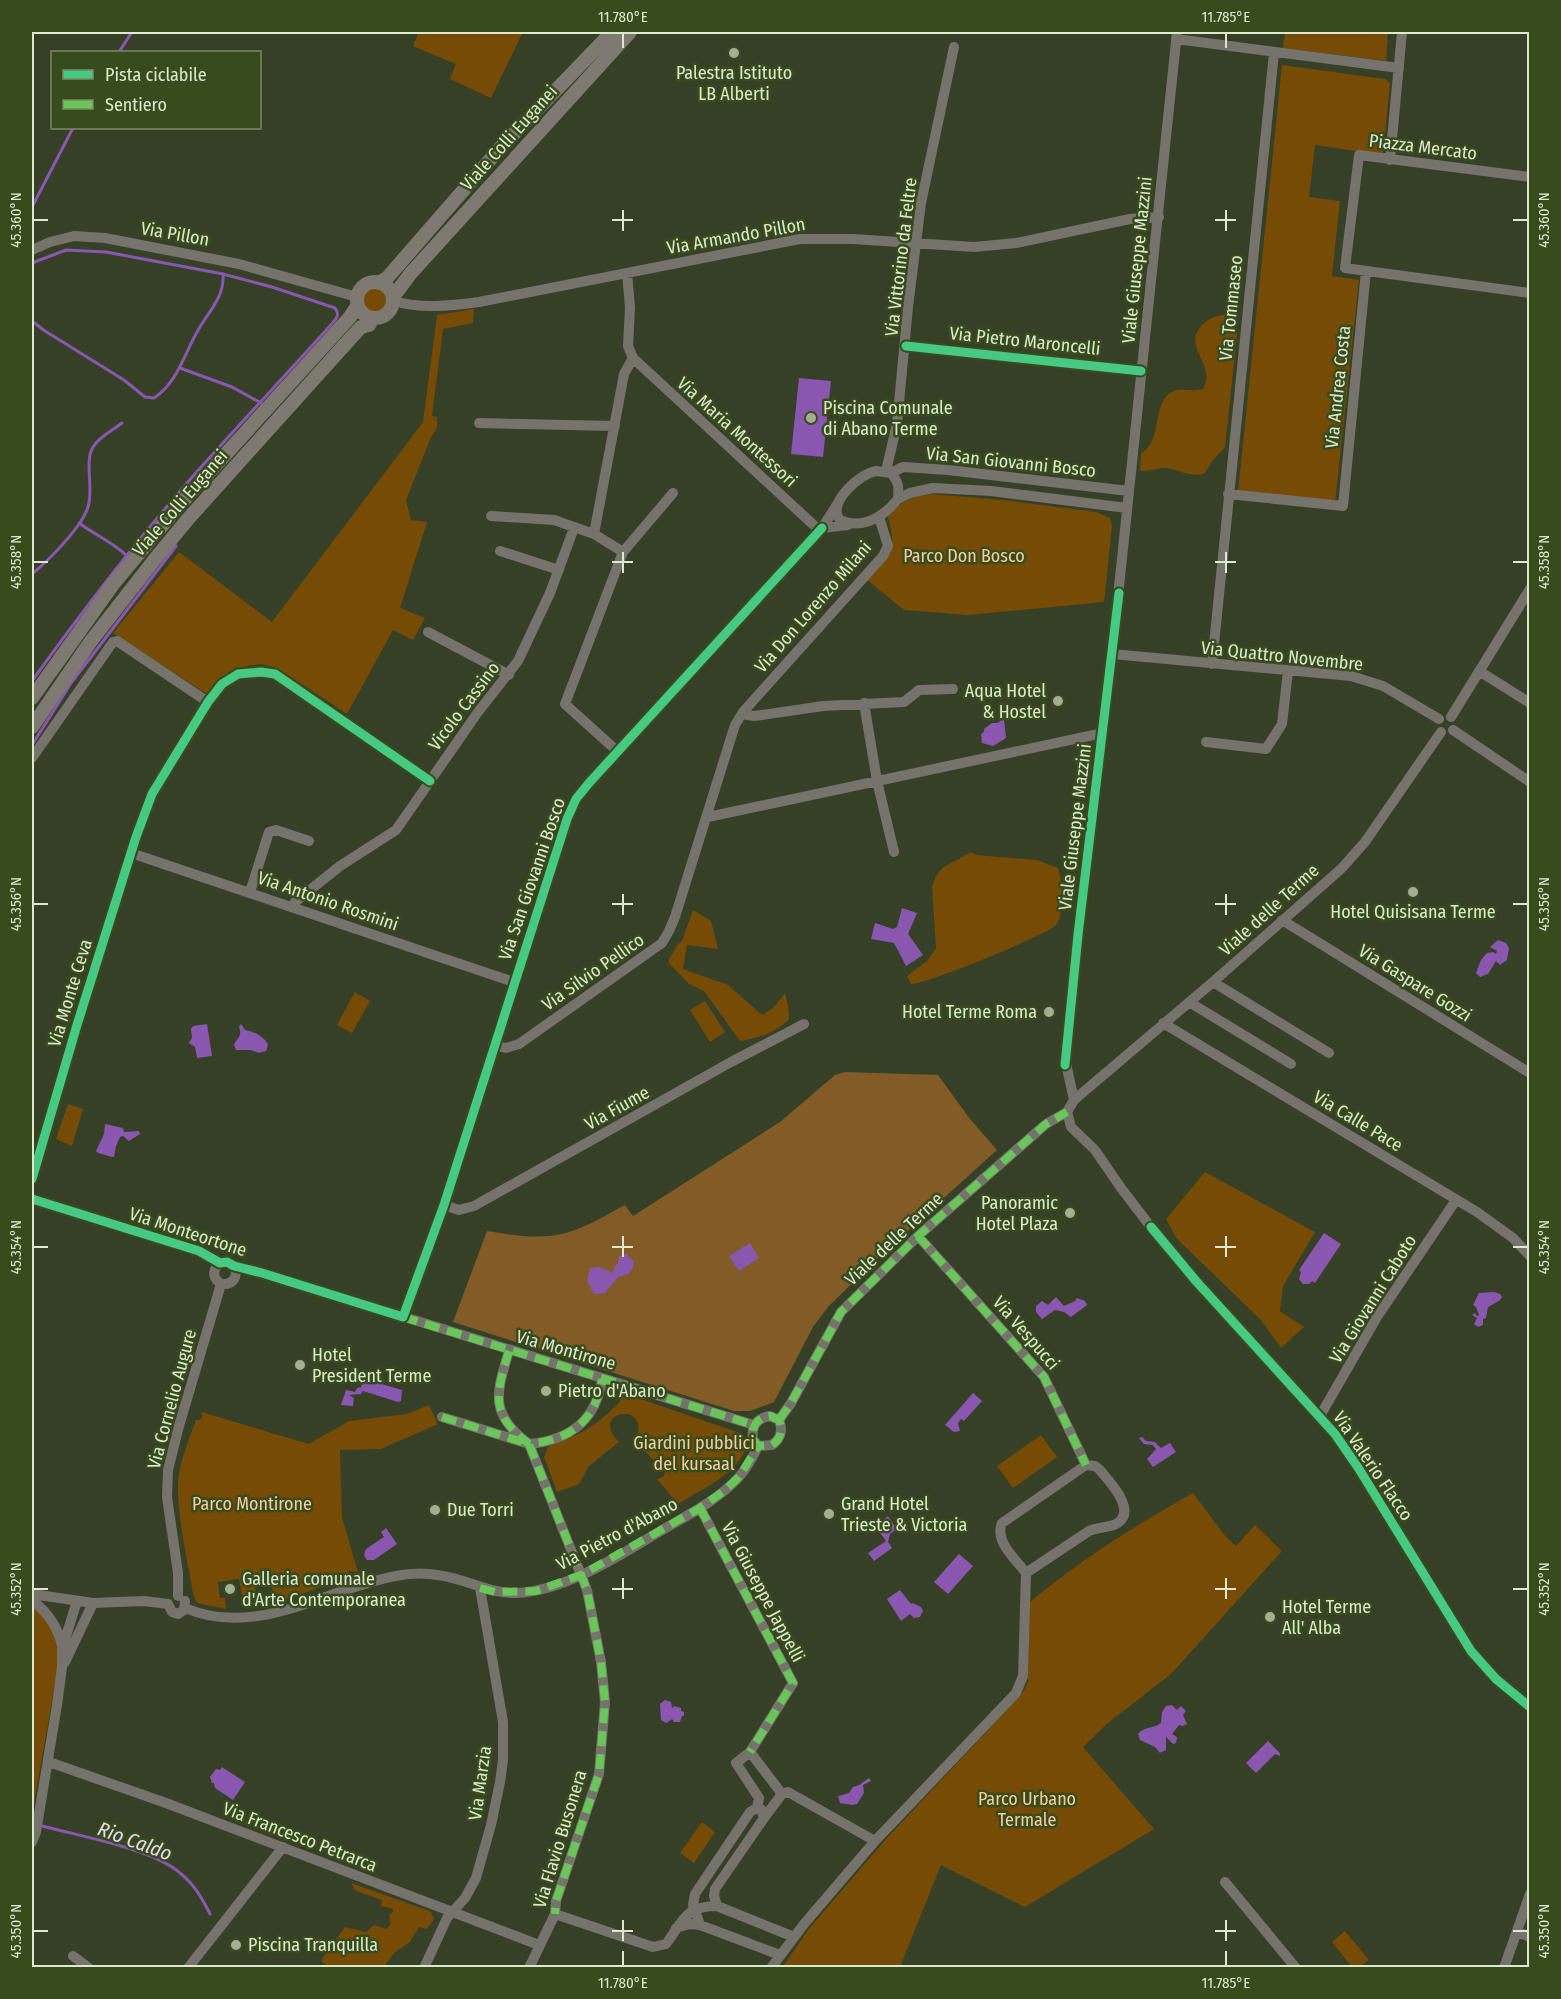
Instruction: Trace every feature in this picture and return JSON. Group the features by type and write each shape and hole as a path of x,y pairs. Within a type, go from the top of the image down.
{"main road":[{"name":"Viale Colli Euganei","path":"32,698 114,583 176,509 350,317 358,301 359,292 368,284 379,283 387,278 502,146 612,32"},
{"name":"Viale Colli Euganei","path":"32,727 119,603 188,519 361,327 369,325 374,318 379,318 389,312 393,299 411,273 630,32"},
{"path":"379,283 388,288 393,299"},
{"path":"358,301 363,314 374,318"}],"street":[{"path":"1390,160 1402,32"},
{"path":"1177,35 1274,53 1399,68"},
{"name":"Viale Giuseppe Mazzini","path":"1074,1100 1065,1059 1112,654 1177,35"},
{"name":"Via Vittorino da Feltre","path":"888,472 897,424 921,203 954,47"},
{"name":"Via Tommaseo","path":"1212,664 1274,53"},
{"name":"Piazza Mercato","path":"1530,177 1359,155 1345,268 1530,294"},
{"name":"Via Armando Pillon","path":"393,299 415,306 454,306 800,239 853,239 974,247 1016,243 1130,219 1159,217"},
{"name":"Via Pillon","path":"32,250 50,242 74,236 105,238 221,259 312,283 358,301"},
{"name":"Via Andrea Costa","path":"1228,494 1343,506 1366,271"},
{"path":"594,534 624,374 633,358 628,346 630,307 627,273"},
{"name":"Via Pietro Maroncelli","path":"906,346 1141,370"},
{"name":"Via Maria Montessori","path":"633,358 820,529"},
{"path":"479,423 615,426"},
{"name":"Via San Giovanni Bosco","path":"403,1317 444,1205 493,1045 567,819 576,799 618,751 820,529 856,481 867,473 888,472 903,467 948,470 1129,491"},
{"path":"888,472 899,484 898,499"},
{"name":"Via San Giovanni Bosco","path":"820,529 879,517 898,499 909,493 933,488 991,491 1127,508"},
{"path":"618,751 565,704 623,552 673,493"},
{"path":"838,502 838,516 841,521 852,524"},
{"path":"491,516 554,520 594,534 623,552"},
{"name":"Via Don Lorenzo Milani","path":"708,817 708,806 728,743 743,712 883,556 888,546 879,517"},
{"name":"Vicolo Cassino","path":"294,907 295,902 340,866 396,830 478,712 509,675 527,646 574,528"},
{"path":"500,551 558,570"},
{"path":"1453,730 1446,733 1441,732 1438,726 1479,671 1530,589"},
{"path":"428,632 509,675"},
{"path":"32,758 113,642 117,641 208,702"},
{"name":"Via Quattro Novembre","path":"1112,654 1352,676 1383,686 1445,718"},
{"path":"1206,742 1266,749 1282,724 1288,671"},
{"path":"1479,671 1530,703"},
{"name":"Via Monte Ceva","path":"32,1179 77,1025 131,852 152,794 208,702 222,684 238,674 261,672 275,674 430,780"},
{"path":"743,712 755,716 864,702 904,702 919,690 953,689"},
{"path":"864,702 877,781 894,852"},
{"path":"1445,718 1455,723 1453,730"},
{"path":"1453,730 1530,782"},
{"name":"Viale delle Terme","path":"1074,1100 1342,868 1365,842 1441,732"},
{"path":"708,817 1103,733"},
{"name":"Via Silvio Pellico","path":"493,1045 506,1048 519,1044 662,943 675,917 708,817"},
{"path":"250,892 269,832 276,830 309,841"},
{"name":"Via Antonio Rosmini","path":"131,852 514,982"},
{"name":"Via Gaspare Gozzi","path":"1282,920 1530,1073"},
{"path":"1213,982 1329,1053"},
{"path":"1189,1002 1291,1064"},
{"name":"Via Calle Pace","path":"1163,1023 1492,1222 1530,1256"},
{"name":"Via Fiume","path":"444,1205 459,1210 474,1206 731,1062 804,1024"},
{"path":"1067,1112 1074,1100"},
{"name":"Viale delle Terme","path":"758,1446 767,1447 776,1443 782,1429 779,1420 791,1403 841,1312 918,1236 1046,1124 1067,1112"},
{"name":"Via Valerio Flacco","path":"1067,1112 1071,1127 1089,1143 1170,1252 1320,1416 1357,1466 1471,1651 1496,1679 1530,1707"},
{"name":"Via Monteortone","path":"32,1199 199,1251 220,1263 227,1262 403,1317"},
{"name":"Via Giovanni Caboto","path":"1320,1416 1377,1317 1456,1200"},
{"name":"Via Vespucci","path":"918,1236 1044,1377 1086,1465"},
{"name":"Via Monteortone","path":"220,1263 214,1273 216,1280 221,1284 233,1281 236,1274 234,1266"},
{"name":"Via Cornelio Augure","path":"178,1596 178,1572 167,1497 168,1470 221,1284"},
{"name":"Via Montirone","path":"403,1317 601,1382 646,1390 753,1427"},
{"path":"509,1351 499,1384 498,1401 510,1428 529,1444"},
{"path":"442,1417 529,1444 541,1443 565,1435 580,1425 594,1407 601,1382"},
{"path":"758,1446 753,1439 753,1427 765,1417 779,1420"},
{"name":"Via Flavio Busonera","path":"529,1444 590,1602 601,1662 605,1702 599,1774 556,1901 555,1914 529,1968"},
{"name":"Via Pietro d'Abano","path":"185,1608 218,1616 269,1615 293,1609 366,1583 411,1573 447,1576 495,1592 536,1591 581,1575 700,1508 739,1477 758,1446"},
{"path":"771,1968 794,1937 875,1841 999,1713 1019,1688 1023,1676 1026,1573 1001,1538 1000,1528 1002,1523 1086,1465 1099,1468 1121,1496 1124,1513 1122,1518 1115,1524 1089,1531 1026,1573"},
{"name":"Via Giuseppe Jappelli","path":"700,1508 793,1683 750,1752"},
{"name":"Via Marzia","path":"424,1968 451,1913 465,1898 476,1878 491,1825 503,1760 500,1702 480,1588"},
{"path":"32,1594 93,1603 144,1601 168,1604"},
{"path":"178,1596 185,1600 185,1608 182,1612 175,1613 169,1609 168,1604 173,1597 178,1596"},
{"path":"32,1600 41,1607 53,1623 62,1649 62,1667 49,1762 34,1837"},
{"path":"62,1649 77,1601"},
{"path":"62,1667 93,1603"},
{"path":"700,1925 693,1899 698,1888 750,1812 757,1808 759,1798 736,1763 750,1752 782,1794"},
{"name":"Via Francesco Petrarca","path":"49,1762 166,1803 539,1945"},
{"path":"717,1906 714,1896 715,1889 782,1794 791,1793 875,1841"},
{"path":"757,1808 763,1811 764,1818"},
{"path":"188,1968 282,1847"},
{"path":"1225,1882 1296,1968"},
{"path":"1504,1968 1530,1894"},
{"path":"555,1914 653,1947 662,1946 669,1940 683,1918 694,1909 717,1906 794,1937"},
{"path":"676,1928 690,1924 700,1925 780,1955"},
{"path":"1516,1932 1530,1937"},
{"path":"73,1956 89,1968"}],"green space":[{"path":"419,32 523,32 491,98 450,79 456,64 413,46"},
{"path":"1285,32 1388,32 1386,61 1283,48"},
{"path":"1282,65 1385,79 1390,83 1383,155 1315,145 1309,197 1340,201 1332,276 1359,280 1335,502 1238,492"},
{"path":"375,288 383,292 387,300 383,308 375,312 367,308 363,300 367,292"},
{"path":"474,309 473,323 443,329 432,416 437,417 437,428 431,437 406,500 411,520 427,522 400,608 425,618 413,640 393,630 347,714 279,669 261,664 236,668 207,694 113,633 179,552 272,622 423,422 437,315"},
{"path":"1224,315 1236,321 1237,335 1225,447 1205,473 1200,475 1163,468 1140,470 1141,454 1154,437 1164,399 1174,391 1203,389 1206,371 1195,341 1197,333 1207,321"},
{"name":"Parco Don Bosco","path":"931,494 1003,500 1096,512 1110,518 1112,526 1104,602 968,615 904,610 867,580 887,558 892,546 888,516 907,500"},
{"path":"971,852 976,855 1037,860 1058,868 1062,898 1058,921 1055,926 1008,949 937,977 911,984 907,976 927,961 936,948 932,887 936,876 942,868"},
{"path":"693,910 711,921 718,949 687,945 683,969 728,985 762,1015 773,1008 785,993 789,1019 784,1024 766,1034 740,1041 704,991 689,984 668,962 677,945 682,941"},
{"path":"355,992 370,1001 352,1033 337,1025"},
{"path":"705,1001 725,1032 710,1042 690,1010"},
{"path":"68,1104 83,1109 72,1146 56,1139"},
{"path":"1205,1172 1315,1232 1283,1286 1280,1311 1304,1327 1281,1348 1261,1320 1177,1239 1166,1219"},
{"name":"Giardini pubblici del kursaal","path":"626,1394 740,1433 747,1445 736,1464 728,1472 678,1504 657,1479 663,1477 665,1472 644,1450 646,1447 637,1437 638,1425 635,1418 628,1414 621,1414 614,1417 610,1423 611,1431 619,1442 589,1466 579,1484 557,1492 544,1457 548,1447 596,1423 609,1413"},
{"name":"Parco Montirone","path":"429,1405 438,1424 381,1449 340,1450 342,1518 358,1572 349,1571 347,1578 274,1602 270,1574 254,1576 256,1594 242,1596 239,1579 218,1582 220,1598 225,1598 226,1609 197,1603 193,1594 182,1533 178,1487 180,1467 186,1447 196,1420 202,1417 202,1413 198,1411 309,1444 349,1421 407,1414"},
{"path":"1041,1435 1057,1457 1013,1488 997,1466"},
{"name":"Parco Urbano Termale","path":"1193,1493 1226,1537 1236,1546 1255,1525 1282,1551 1171,1674 1108,1723 1083,1747 1154,1829 1025,1907 941,1865 900,1967 782,1968 808,1930 886,1839 1022,1694 1028,1682 1030,1602 1109,1544"},
{"path":"32,1606 50,1624 57,1645 57,1672 32,1806"},
{"path":"702,1822 715,1832 694,1863 680,1853"},
{"path":"351,1883 430,1911 434,1919 427,1929 419,1927 410,1942 394,1953 384,1967 330,1967 322,1962 322,1959 345,1927 366,1932 374,1925 387,1929 391,1923 389,1915 393,1909 381,1906 382,1900 356,1891"},
{"path":"1345,1931 1369,1960 1359,1967 1352,1967 1332,1942"}],"shaded area":[{"name":"Piscina Comunale di Abano Terme","path":"799,378 831,381 823,457 791,454"},
{"path":"1004,719 1006,738 993,746 982,743 981,734 984,729"},
{"path":"902,908 917,913 908,934 923,955 906,966 894,943 871,939 875,923 893,929 897,927"},
{"path":"1498,940 1506,943 1509,948 1507,960 1500,965 1496,961 1488,974 1480,977 1476,973 1481,960 1487,953 1496,954 1497,951 1490,947"},
{"path":"207,1024 212,1056 197,1058 195,1047 189,1043 192,1038 191,1029 193,1026"},
{"path":"241,1024 245,1030 264,1039 268,1045 266,1051 259,1053 251,1050 236,1050 234,1044 240,1036"},
{"path":"845,1072 938,1075 970,1119 997,1150 883,1253 828,1307 813,1327 774,1402 750,1411 734,1411 453,1322 487,1231 527,1236 556,1235 581,1228 625,1205 633,1216 780,1122 835,1075"},
{"path":"105,1124 123,1128 124,1132 139,1131 140,1134 129,1141 123,1136 120,1137 114,1157 98,1153 96,1151 104,1134"},
{"path":"1324,1233 1341,1244 1315,1283 1312,1281 1309,1284 1303,1284 1299,1279 1301,1272 1299,1270"},
{"path":"750,1243 759,1258 739,1271 729,1256"},
{"path":"628,1254 628,1257 634,1261 629,1274 619,1276 605,1293 594,1294 587,1281 590,1268 599,1267 613,1273 615,1265 618,1264 618,1257"},
{"path":"1494,1292 1502,1297 1488,1307 1483,1325 1478,1327 1474,1324 1477,1318 1472,1315 1475,1313 1479,1315 1473,1305 1479,1293"},
{"path":"1056,1297 1064,1306 1077,1298 1085,1301 1087,1305 1071,1317 1055,1310 1042,1319 1036,1312 1036,1306 1042,1301 1048,1305"},
{"path":"368,1378 371,1381 402,1390 401,1401 363,1391 361,1394 349,1395 354,1398 353,1406 341,1405 346,1390 355,1392 361,1387 364,1379"},
{"path":"973,1393 982,1401 964,1421 961,1419 958,1423 960,1431 954,1432 945,1425"},
{"path":"1142,1437 1146,1441 1155,1442 1161,1448 1170,1443 1176,1452 1153,1467 1147,1459 1156,1449 1153,1445 1144,1444 1139,1438"},
{"path":"888,1516 897,1529 890,1534 888,1542 892,1548 874,1561 868,1553 886,1541 875,1526"},
{"path":"386,1528 397,1544 374,1560 367,1560 364,1555 366,1549 384,1537 381,1532"},
{"path":"959,1554 973,1566 948,1594 934,1582"},
{"path":"900,1590 911,1604 921,1607 923,1611 920,1617 914,1618 910,1614 901,1621 887,1599"},
{"path":"665,1700 671,1702 672,1708 674,1706 681,1708 684,1712 680,1722 674,1722 672,1719 666,1723 661,1720 660,1704"},
{"path":"1172,1705 1177,1710 1181,1706 1186,1711 1183,1715 1187,1724 1179,1725 1172,1734 1177,1737 1176,1743 1173,1744 1166,1737 1166,1750 1160,1753 1155,1747 1140,1740 1138,1734 1161,1723 1162,1712 1166,1706"},
{"path":"1268,1741 1280,1753 1280,1756 1275,1754 1256,1773 1246,1763"},
{"path":"222,1767 245,1782 233,1800 215,1788 210,1777 216,1769 220,1770"},
{"path":"869,1778 871,1781 863,1785 864,1793 857,1804 840,1803 838,1796 849,1793 853,1787"}],"waterway":[{"path":"120,51 132,32"},
{"path":"32,207 72,129"},
{"path":"32,263 66,250 106,252 223,274 335,308 337,313 333,322 146,531 32,681"},
{"path":"32,321 124,380 145,397 154,398 169,385 218,298 223,283 223,274"},
{"path":"180,368 232,387 261,403"},
{"path":"32,574 64,543 85,515 90,500 90,453 99,440 122,423"},
{"path":"79,523 127,556"},
{"path":"32,745 71,683 176,546"},
{"name":"Rio Caldo","path":"32,1823 131,1849 167,1864 189,1882 201,1897 210,1914"}],"marked path":[{"path":"779,1420 791,1403 841,1312 918,1236 1046,1124 1067,1112"},
{"path":"918,1236 1044,1377 1086,1465"},
{"path":"403,1317 754,1425"},
{"path":"509,1351 501,1379 499,1402 507,1423 529,1444 557,1438 579,1426 594,1406 602,1379"},
{"path":"770,1416 779,1420 781,1427 779,1437 772,1445 758,1446 753,1439 754,1427 756,1423 770,1416"},
{"path":"442,1417 529,1444 587,1590 601,1662 605,1702 599,1774 556,1901 555,1914"},
{"path":"480,1588 495,1592 536,1591 581,1575 700,1508 725,1490 739,1477 758,1446"},
{"path":"700,1508 793,1683 750,1752"}],"cycle path":[{"path":"906,346 1141,371"},
{"path":"32,1199 199,1251 220,1263 227,1262 403,1317 444,1205 567,819 576,799 822,528"},
{"path":"1065,1065 1078,935 1119,593"},
{"path":"32,1179 77,1025 136,837 152,794 208,702 222,684 238,674 261,672 275,674 430,781"},
{"path":"1151,1227 1196,1281 1335,1434 1471,1651 1496,1679 1530,1707"}],"place":[{"name":"Palestra Istituto LB Alberti","path":"734,53"},
{"name":"Piscina Comunale di Abano Terme","path":"811,418"},
{"name":"Aqua Hotel & Hostel","path":"1058,701"},
{"name":"Hotel Quisisana Terme","path":"1413,892"},
{"name":"Hotel Terme Roma","path":"1049,1012"},
{"name":"Panoramic Hotel Plaza","path":"1070,1213"},
{"name":"Hotel President Terme","path":"300,1365"},
{"name":"Pietro d'Abano","path":"546,1391"},
{"name":"Due Torri","path":"435,1510"},
{"name":"Grand Hotel Trieste & Victoria","path":"829,1514"},
{"name":"Galleria comunale d'Arte Contemporanea","path":"230,1589"},
{"name":"Hotel Terme All' Alba","path":"1270,1617"},
{"name":"Piscina Tranquilla","path":"236,1945"}]}
